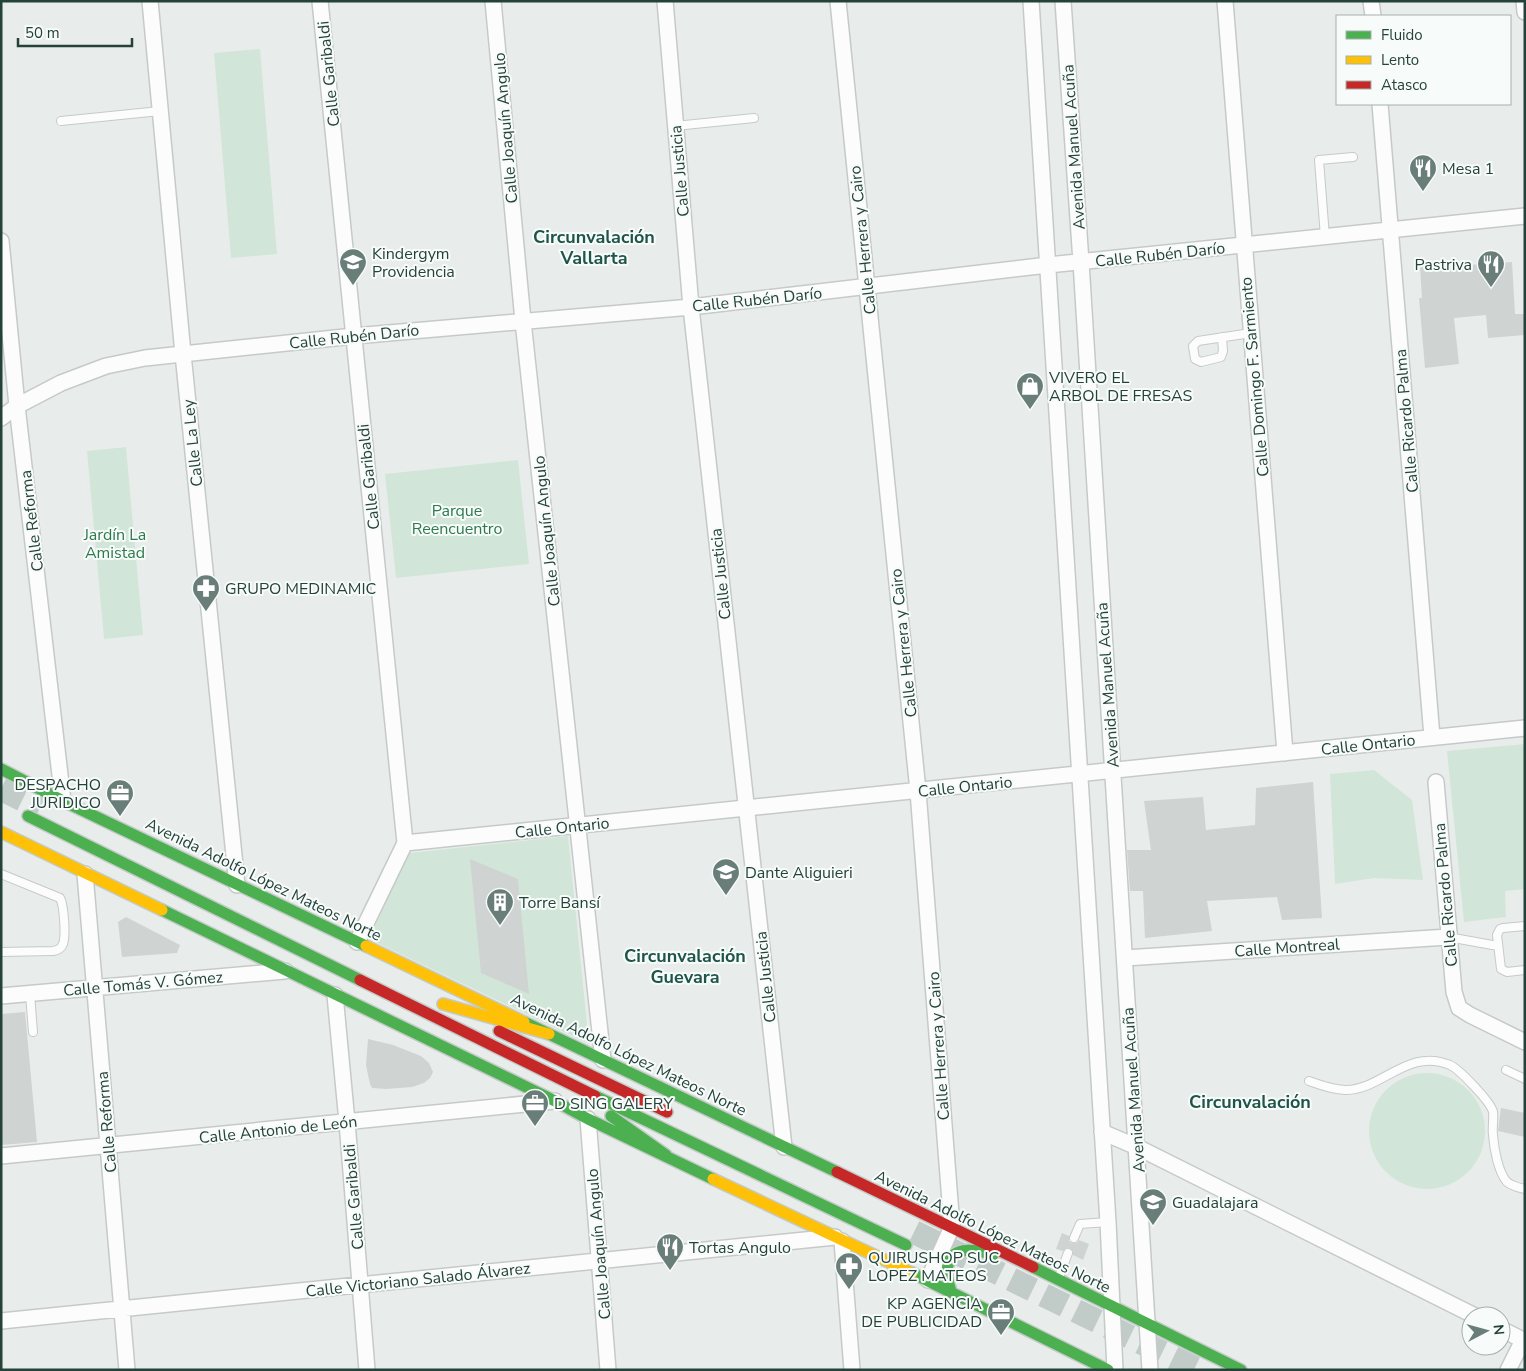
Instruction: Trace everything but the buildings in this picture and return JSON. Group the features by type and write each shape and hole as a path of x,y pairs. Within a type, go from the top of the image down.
{"main road":[{"name":"Avenida Adolfo López Mateos Norte","path":"1,769 237,885 952,1227 1241,1370"},
{"path":"28,816 556,1077 906,1245"},
{"path":"1,832 555,1101 588,1119 928,1280 1091,1366 1108,1370"},
{"path":"549,1034 439,1001 674,1116"},
{"path":"556,1077 666,1155"},
{"path":"951,1292 946,1269 950,1260 958,1252 969,1249 1003,1259 1017,1260"}],"street":[{"name":"Calle La Ley","path":"150,1 183,354 237,885"},
{"name":"Calle Garibaldi","path":"320,1 405,843"},
{"name":"Calle Joaquín Angulo","path":"493,1 523,320 603,1060"},
{"name":"Calle Justicia","path":"664,1 691,307 784,1147"},
{"name":"Calle Herrera y Cairo","path":"838,1 918,791 952,1227 928,1280"},
{"name":"Avenida Manuel Acuña","path":"1031,1 1108,1222 1115,1370"},
{"name":"Avenida Manuel Acuña","path":"1063,1 1150,1370"},
{"name":"Calle Domingo F. Sarmiento","path":"1225,1 1285,753"},
{"path":"1371,1 1373,15"},
{"path":"1524,1 1525,12"},
{"name":"Calle Ricardo Palma","path":"1380,105 1432,737"},
{"name":"Calle Rubén Darío","path":"1,418 17,406 61,383 106,366 145,358 523,320 691,307 1048,265 1525,216"},
{"name":"Calle Reforma","path":"1,240 17,406 63,801"},
{"name":"Calle Ontario","path":"405,843 1525,728"},
{"name":"Calle Ricardo Palma","path":"1436,782 1448,937 1454,992 1459,1008 1525,1042"},
{"path":"1,841 18,840"},
{"path":"357,942 405,843"},
{"name":"Calle Reforma","path":"85,874 127,1370"},
{"name":"Calle Montreal","path":"1125,958 1448,937"},
{"name":"Calle Tomás V. Gómez","path":"1,996 285,971"},
{"name":"Calle Garibaldi","path":"335,995 367,1370"},
{"name":"Calle Antonio de León","path":"1,1156 555,1101"},
{"name":"Calle Joaquín Angulo","path":"588,1119 608,1370"},
{"path":"1102,1132 1137,1147 1461,1309"},
{"path":"838,1239 852,1370"},
{"name":"Calle Victoriano Salado Álvarez","path":"1,1321 838,1239"},
{"path":"1508,1370 1524,1340 1511,1334"}],"lane":[{"path":"61,121 160,110"},
{"path":"675,126 754,118"},
{"path":"1325,237 1319,160 1353,157"},
{"path":"1222,338 1251,333"},
{"path":"1,874 60,898 63,906 64,939 63,945 59,950 1,952"},
{"path":"1525,926 1500,929 1497,935 1501,969 1507,972 1525,970"},
{"path":"1448,937 1498,946"},
{"path":"30,994 33,1032"},
{"path":"1309,1081 1331,1089 1347,1090 1364,1086 1410,1064 1430,1059 1451,1065 1483,1095 1493,1110 1493,1135 1499,1167 1508,1182 1525,1189"},
{"path":"1506,1070 1525,1079"},
{"path":"1074,1238 1080,1224 1108,1222"},
{"path":"1058,1280 1068,1253"}],"green space":[{"path":"260,49 277,254 231,258 214,53"},
{"name":"Jardín La Amistad","path":"126,447 143,635 104,639 87,451"},
{"name":"Parque Reencuentro","path":"518,460 529,564 396,578 385,474"},
{"path":"1525,744 1525,889 1505,891 1506,917 1464,922 1447,751"},
{"path":"1374,770 1412,800 1423,880 1374,878 1335,884 1330,774"},
{"path":"568,836 589,1044 369,939 409,853"},
{"path":"1427,1073 1449,1077 1468,1090 1481,1109 1485,1131 1481,1153 1468,1172 1449,1185 1427,1189 1405,1185 1386,1172 1373,1153 1369,1131 1373,1109 1386,1090 1405,1077"}],"tunnel":[{"path":"1,789 40,808"},
{"path":"914,1232 1198,1370"}],"traffic: fast":[{"path":"1,769 63,801 366,946"},
{"path":"28,816 360,980"},
{"path":"162,910 713,1179"},
{"path":"524,1022 837,1172"},
{"path":"595,1096 906,1245"},
{"path":"611,1116 666,1155"},
{"path":"951,1291 947,1272 952,1257 957,1253 971,1250 993,1255"},
{"path":"1033,1267 1241,1370"},
{"path":"912,1273 1108,1370"}],"traffic: slow":[{"path":"1,832 162,910"},
{"path":"366,946 524,1022"},
{"path":"443,1004 549,1034"},
{"path":"713,1179 912,1273"}],"traffic: jam":[{"path":"360,980 595,1096"},
{"path":"499,1031 667,1112"},
{"path":"837,1172 1033,1267"}],"place":[{"name":"Mesa 1","path":"1423,192"},
{"name":"Kindergym Providencia","path":"353,286"},
{"name":"Pastriva","path":"1491,288"},
{"name":"VIVERO EL ARBOL DE FRESAS","path":"1030,410"},
{"name":"GRUPO MEDINAMIC","path":"206,612"},
{"name":"DESPACHO JURIDICO","path":"120,817"},
{"name":"Dante Aliguieri","path":"726,896"},
{"name":"Torre Bansí","path":"500,926"},
{"name":"D SING GALERY","path":"535,1127"},
{"name":"Guadalajara","path":"1153,1226"},
{"name":"Tortas Angulo","path":"670,1271"},
{"name":"QUIRUSHOP SUC LOPEZ MATEOS","path":"849,1290"},
{"name":"KP AGENCIA DE PUBLICIDAD","path":"1001,1336"}],"district":[{"name":"Circunvalación Vallarta","path":"594,247"},
{"name":"Circunvalación Guevara","path":"685,966"},
{"name":"Circunvalación","path":"1250,1102"}]}
